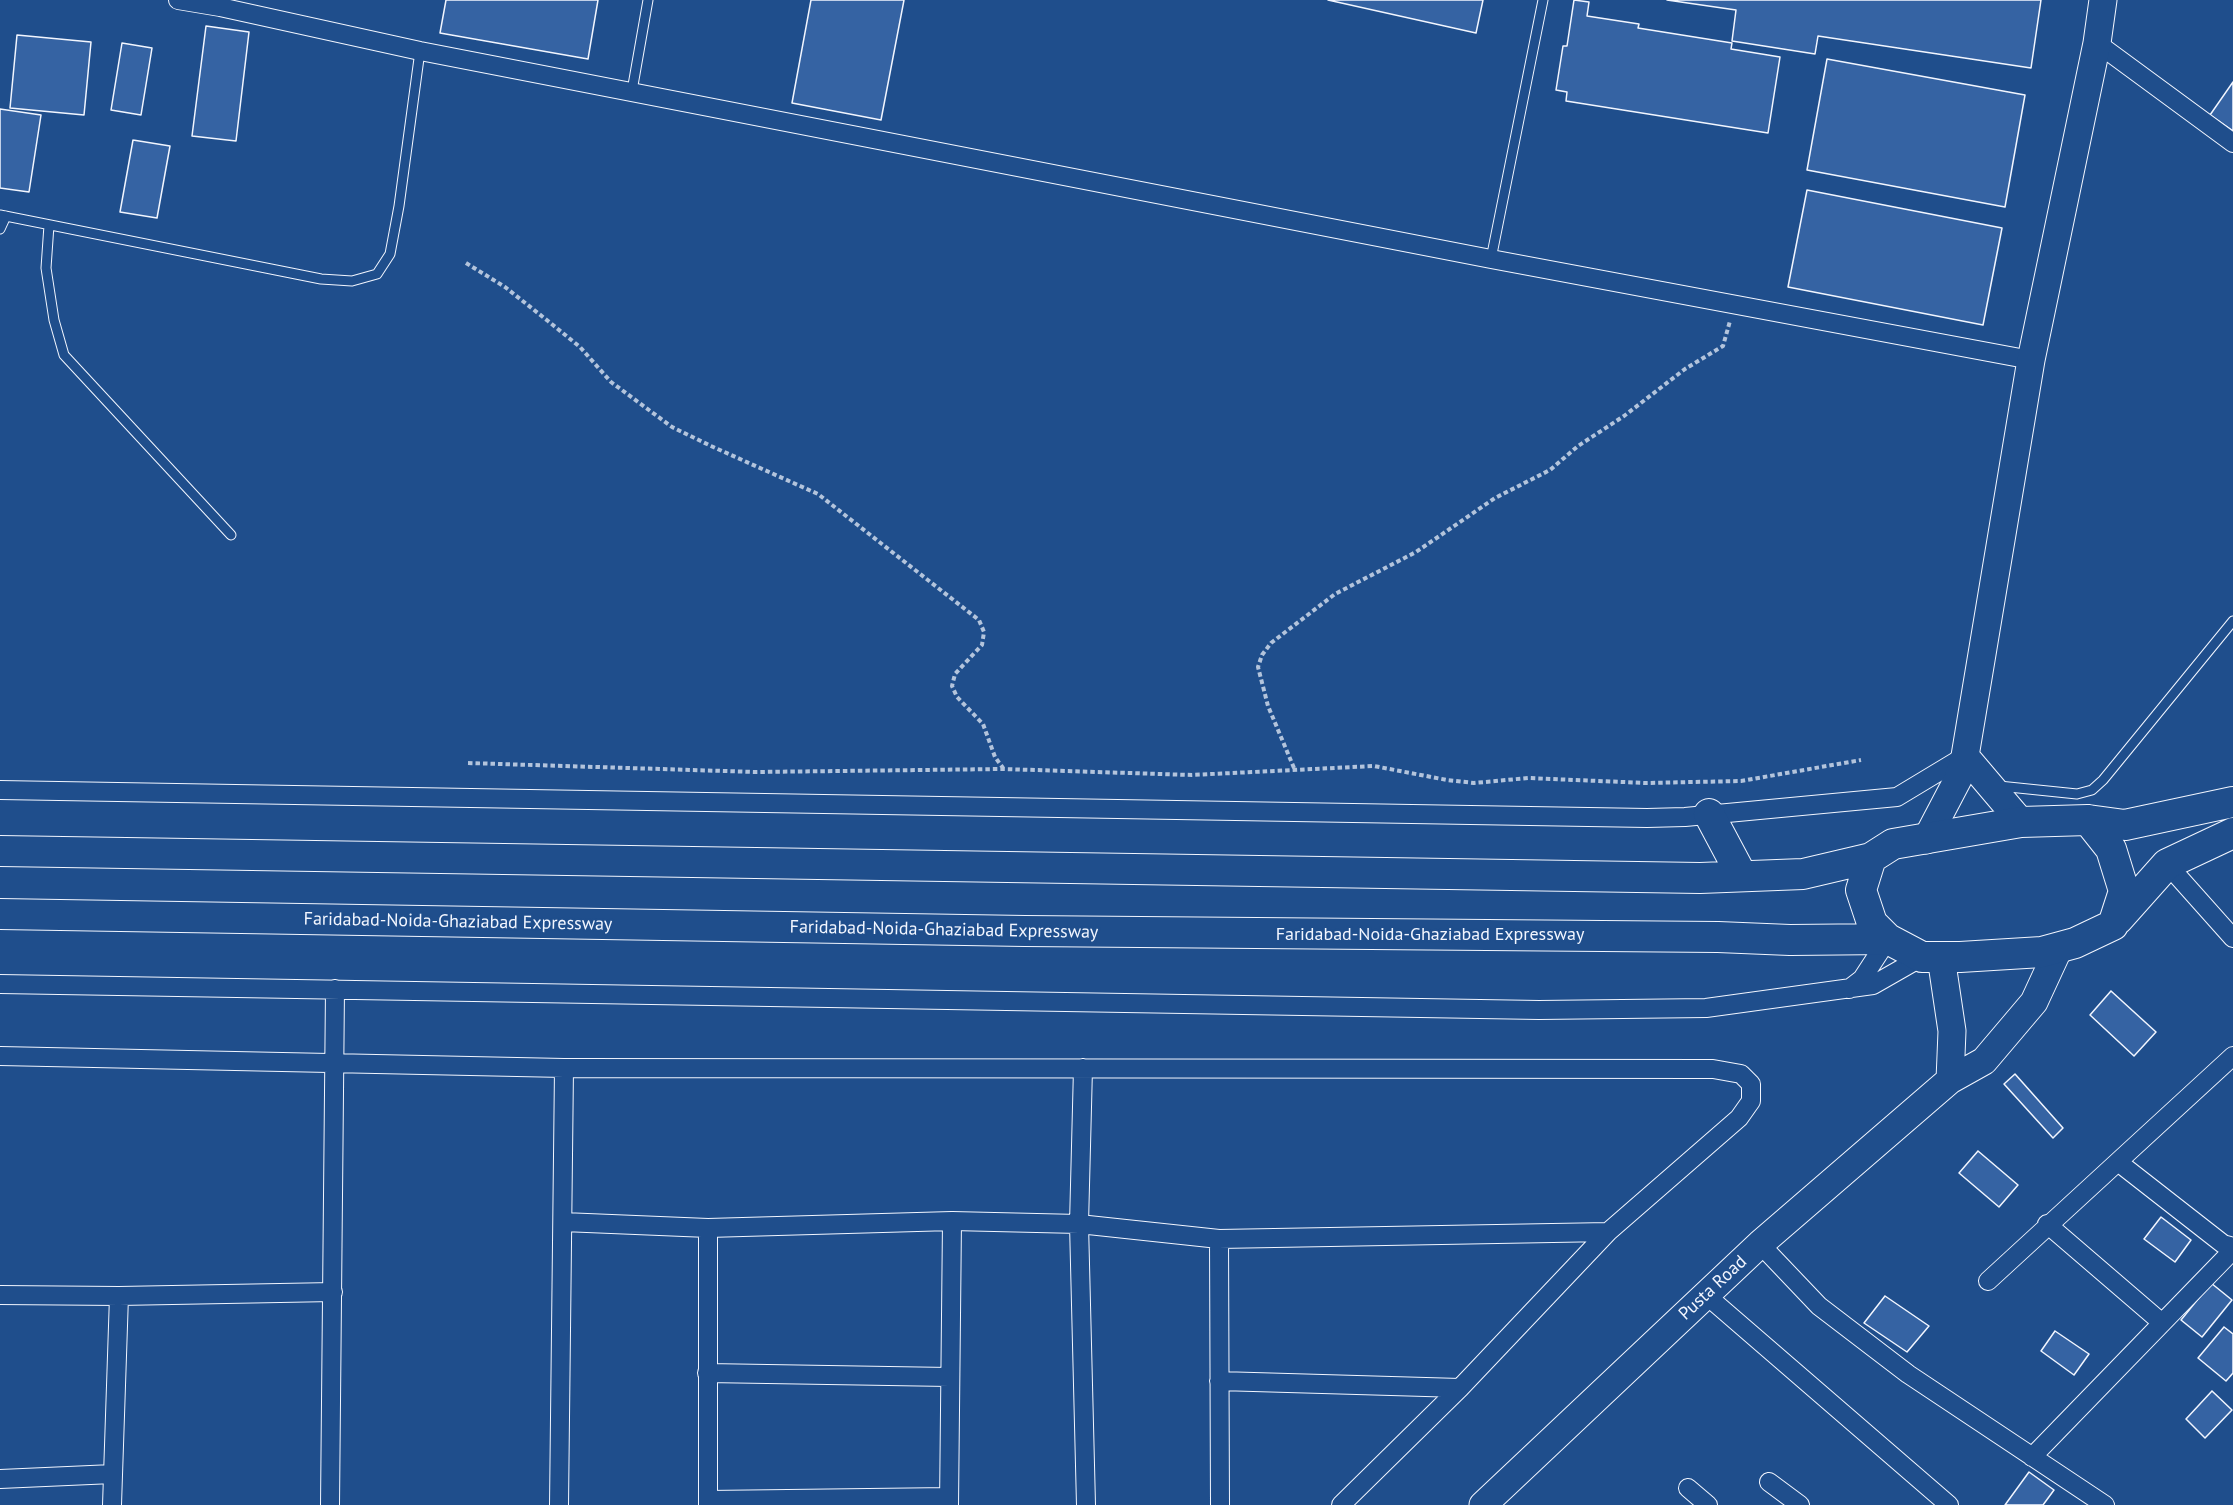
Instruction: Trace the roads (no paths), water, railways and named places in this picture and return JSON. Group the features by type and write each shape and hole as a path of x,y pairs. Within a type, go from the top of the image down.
{"main road":[{"path":"0,851 1676,878 1803,874 1871,858 1893,844 2021,822 2088,820 2125,825 2219,805"},
{"path":"1709,814 1742,876"},
{"path":"2088,820 2111,849 2124,891 2113,925"},
{"path":"1932,957 2042,952 2075,943 2113,925 2167,864 2233,832"},
{"name":"Faridabad-Noida-Ghaziabad Expressway","path":"1871,858 1861,890 1872,923 1888,939 1932,957"},
{"name":"Faridabad-Noida-Ghaziabad Expressway","path":"0,914 1024,931 1718,937 1790,940 1888,939"}],"street":[{"path":"178,0 220,3 420,51 1491,259 2031,360"},
{"path":"1926,840 1958,779 1965,756 2031,360 2097,43 2103,0"},
{"path":"2097,43 2233,143"},
{"path":"1965,756 2021,822"},
{"path":"0,790 1623,818 1709,814 1897,797 1965,756"},
{"path":"2167,864 2233,938"},
{"path":"1849,989 1862,979 1888,939"},
{"name":"Pusta Road","path":"1484,1505 1760,1244 1950,1080 1984,1061 2034,1002 2059,948"},
{"path":"0,984 1539,1010 1706,1008 1873,986 1932,957 1952,1031 1950,1080"},
{"path":"330,1505 335,989"},
{"path":"0,1056 334,1061 564,1068 1701,1069 1741,1074 1751,1084 1751,1101 1739,1118 1608,1232 1460,1388 1341,1505"},
{"path":"1988,1281 2047,1224 2233,1056"},
{"path":"559,1505 564,1068"},
{"path":"1083,1068 1079,1224 1086,1505"},
{"path":"2032,1456 2233,1248 2223,1244 2118,1162"},
{"path":"562,1222 708,1228 952,1221 1079,1224 1219,1239 1608,1232"},
{"path":"708,1228 708,1502 949,1501 952,1221"},
{"path":"2047,1224 2161,1322"},
{"path":"1219,1239 1220,1505"},
{"path":"1760,1244 1819,1305 1908,1374 2105,1505"},
{"path":"0,1295 119,1296 333,1292"},
{"path":"1706,1294 1949,1505"},
{"path":"112,1505 119,1296"},
{"path":"707,1372 949,1377"},
{"path":"1219,1381 1460,1388"},
{"path":"0,1479 113,1474"},
{"path":"1769,1482 1800,1505"},
{"path":"1688,1488 1708,1505"}],"lane":[{"path":"632,92 648,0"},
{"path":"1491,259 1543,0"},
{"path":"0,229 3,216 321,279 352,281 376,274 390,254 399,206 420,51"},
{"path":"49,225 45,268 54,320 64,355 231,535"},
{"path":"1988,784 2077,794 2092,790 2103,780 2233,621"}]}
